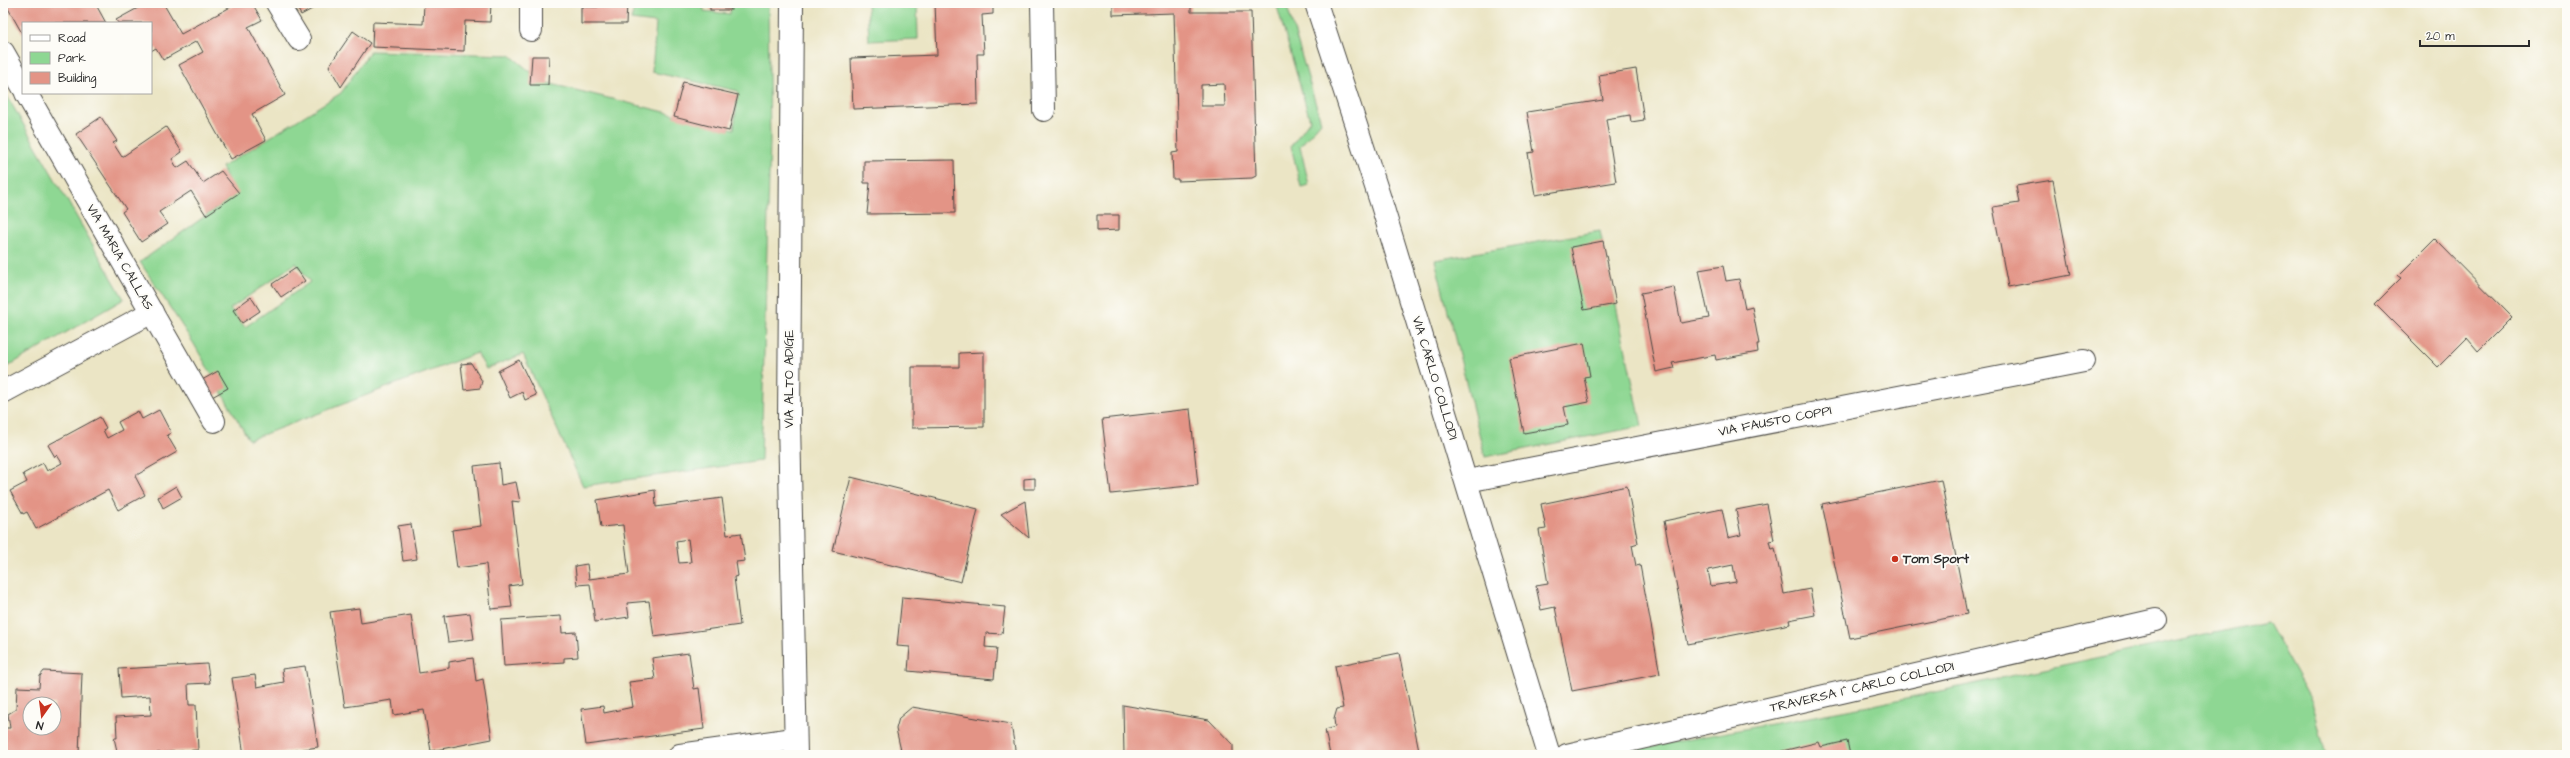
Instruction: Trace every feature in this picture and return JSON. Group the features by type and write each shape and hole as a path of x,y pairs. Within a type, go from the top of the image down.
{"street":[{"path":"277,3 299,39"},
{"path":"531,3 531,30"},
{"name":"VIA ALTO ADIGE","path":"792,3 788,421 795,747"},
{"path":"1042,3 1044,110"},
{"name":"VIA CARLO COLLODI","path":"1316,3 1467,482 1549,755"},
{"path":"3,52 22,85"},
{"name":"VIA MARIA CALLAS","path":"27,94 214,421"},
{"path":"3,392 152,312"},
{"name":"VIA FAUSTO COPPI","path":"1467,482 2084,361"},
{"name":"TRAVERSA I^ CARLO COLLODI","path":"1567,755 2156,620"},
{"path":"680,755 795,747"}],"green space":[{"path":"703,3 704,11 730,14 731,3 768,3 770,141 761,461 583,486 523,354 486,369 477,353 249,440 194,344 140,262 235,195 222,167 341,93 370,51 510,55 543,82 734,129 738,91 652,72 656,23 631,20 635,4","holes":["296,263 310,282 245,327 230,309"]},
{"path":"867,3 917,3 918,39 869,41"},
{"path":"1276,3 1286,3 1321,122 1300,146 1309,185 1301,187 1291,146 1310,120"},
{"path":"3,89 124,299 3,369"},
{"path":"1600,231 1642,426 1485,457 1435,260"},
{"path":"2267,622 2312,702 2326,755 1603,755 1869,706"}],"building":[{"path":"5,3 95,3 105,22 22,22 22,33"},
{"path":"147,3 163,3 181,34 238,3 252,3 262,20 248,27 285,95 252,114 266,140 231,159 179,65 203,52 197,41 163,60 156,48 152,50 152,22 117,22 116,20"},
{"path":"294,3 323,3 301,15"},
{"path":"424,3 491,3 490,22 465,21 464,51 372,47 373,22 423,24"},
{"path":"599,3 627,3 626,24 581,24 581,7 598,7"},
{"path":"710,3 731,3 731,10 710,10"},
{"path":"935,3 993,3 993,14 982,15 984,54 977,54 978,104 853,109 851,58 937,55"},
{"path":"1113,3 1191,3 1191,12 1251,12 1256,176 1252,178 1178,181 1178,179 1173,179 1172,153 1178,152 1174,13 1113,15","holes":["1224,84 1225,106 1201,106 1201,85"]},
{"path":"353,31 370,43 341,87 329,66"},
{"path":"532,56 549,56 548,85 530,85"},
{"path":"1636,69 1644,120 1631,122 1630,115 1606,119 1616,182 1535,195 1528,153 1534,152 1527,112 1603,100 1599,75"},
{"path":"683,82 738,95 729,131 674,117"},
{"path":"101,117 117,141 113,143 122,157 166,127 182,152 172,159 177,168 188,161 203,183 221,171 239,193 206,215 191,191 159,212 168,224 141,242 122,212 126,209 76,134"},
{"path":"954,160 955,213 867,214 870,183 864,183 864,161"},
{"path":"2053,180 2071,275 2008,287 1993,207 2019,203 2016,186"},
{"path":"1097,215 1119,215 1119,230 1097,231"},
{"path":"2435,239 2512,317 2478,351 2467,338 2438,367 2375,304 2401,278 2398,276"},
{"path":"1603,241 1616,304 1584,310 1571,247"},
{"path":"1723,266 1726,281 1739,279 1745,309 1752,307 1759,344 1757,344 1758,352 1716,360 1715,355 1672,363 1674,368 1656,372 1641,293 1674,287 1681,323 1709,318 1699,270"},
{"path":"296,268 305,281 281,297 272,284"},
{"path":"251,297 260,311 242,323 233,310"},
{"path":"1584,343 1590,376 1584,377 1589,402 1564,407 1568,425 1524,433 1509,358"},
{"path":"984,352 984,427 912,428 912,367 959,367 959,353"},
{"path":"519,360 536,395 525,400 522,392 510,398 498,371"},
{"path":"471,363 482,381 480,388 464,390 461,364"},
{"path":"218,371 228,388 212,397 202,380"},
{"path":"1190,409 1198,485 1111,494 1102,419"},
{"path":"159,410 171,433 167,435 177,452 135,476 145,495 118,510 108,490 36,529 27,512 23,514 10,491 27,482 23,474 43,463 47,471 62,463 57,455 55,457 48,445 100,417 106,428 103,430 107,438 122,430 118,422 138,411 142,419"},
{"path":"499,463 501,485 516,482 520,502 512,501 522,584 509,586 512,607 491,609 486,564 457,568 452,530 481,526 474,466"},
{"path":"851,477 978,509 961,582 833,551"},
{"path":"1035,478 1035,489 1024,489 1024,479"},
{"name":"Tom Sport","path":"1941,480 1967,614 1850,638 1822,504"},
{"path":"176,486 182,497 163,508 158,497"},
{"path":"1627,486 1638,543 1632,545 1636,566 1640,565 1660,674 1572,691 1555,607 1541,610 1536,586 1548,584 1539,530 1546,529 1541,504"},
{"path":"655,490 656,507 722,498 727,535 741,533 745,561 736,562 738,576 734,577 740,625 654,637 649,601 627,603 629,617 595,622 590,584 577,585 575,566 587,564 589,579 629,574 623,525 601,527 597,500","holes":["688,539 691,562 679,563 676,541"]},
{"path":"1025,501 1029,538 1001,514"},
{"path":"1767,504 1774,540 1769,541 1771,549 1775,548 1784,594 1810,589 1815,615 1789,620 1790,624 1688,644 1664,521 1722,509 1728,538 1741,535 1736,510","holes":["1733,565 1736,582 1711,586 1708,570"]},
{"path":"411,524 417,559 403,561 398,526"},
{"path":"902,597 1005,607 1002,634 986,633 985,647 997,648 994,679 908,671 910,647 897,646"},
{"path":"359,608 361,623 411,615 419,673 449,668 449,662 473,658 476,681 483,679 492,739 431,751 424,710 394,715 392,700 345,707 330,612"},
{"path":"470,613 474,639 448,642 444,616"},
{"path":"561,616 562,633 576,632 578,657 564,658 564,662 504,666 501,620"},
{"path":"689,653 694,689 699,688 704,729 586,745 581,709 603,706 604,713 633,707 629,682 655,679 652,658"},
{"path":"1399,653 1420,755 1330,755 1325,730 1335,727 1334,719 1337,709 1343,708 1335,666"},
{"path":"207,664 210,683 188,684 189,705 196,705 198,750 157,753 158,755 118,755 114,738 117,738 116,717 151,715 150,696 121,698 119,669"},
{"path":"305,666 318,747 265,755 244,755 232,678 255,675 257,687 284,682 282,669"},
{"path":"44,671 82,673 79,755 3,755 3,728 10,728 8,714 16,709 17,687 39,688 40,676"},
{"path":"1123,705 1209,720 1233,745 1233,755 1124,755"},
{"path":"912,707 1011,724 1015,749 1012,755 902,755 896,729 899,718"},
{"path":"1847,741 1850,755 1770,754 1819,742 1821,747"}],"place":[{"name":"Tom Sport","path":"1895,559"}]}
